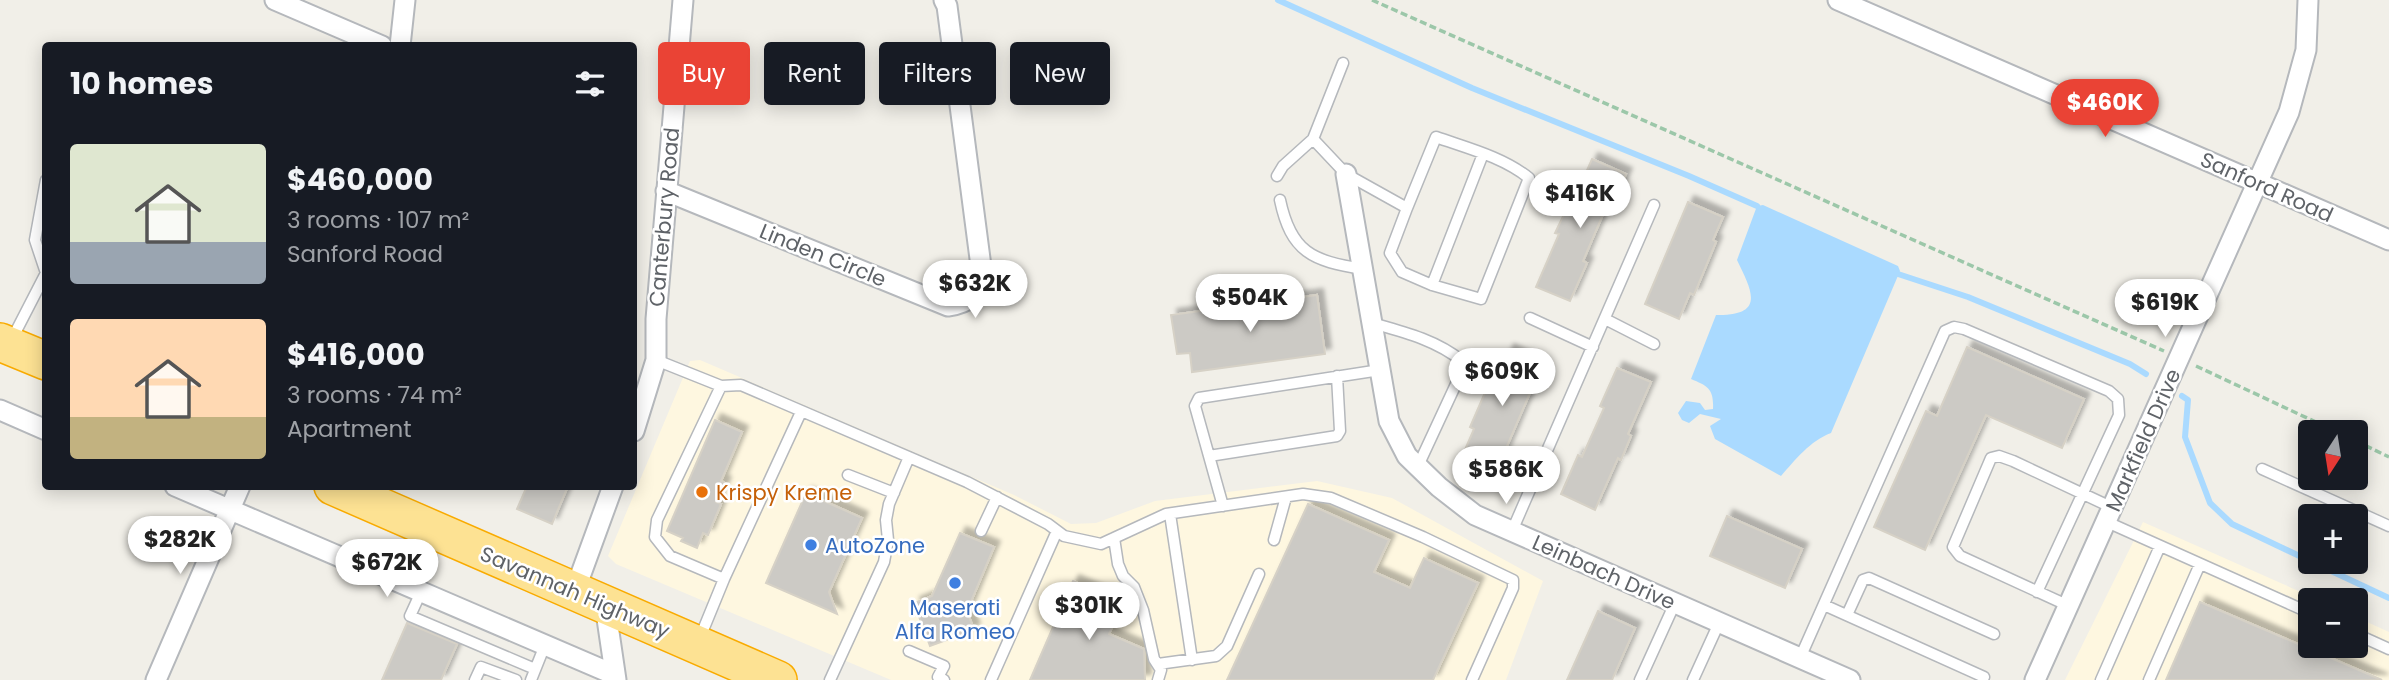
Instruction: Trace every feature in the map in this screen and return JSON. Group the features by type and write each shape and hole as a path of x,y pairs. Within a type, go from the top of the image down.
{"highway":[{"path":"4,344 42,359"},
{"name":"Savannah Highway","path":"341,490 719,657 778,680"}],"street":[{"path":"275,0 373,42"},
{"path":"400,42 405,0"},
{"name":"Canterbury Road","path":"637,421 656,360 656,319 683,0"},
{"name":"Linden Circle","path":"666,191 948,306 963,304 973,298 979,288 982,274 944,0"},
{"name":"Sanford Road","path":"1838,0 2389,240"},
{"path":"1880,18 1888,0"},
{"name":"Markfield Drive","path":"2035,680 2289,112 2306,50 2308,0"},
{"name":"Leinbach Drive","path":"1346,174 1389,421 1407,456 1439,487 1475,515 1850,680"},
{"path":"0,410 42,428"},
{"path":"184,490 616,677"},
{"path":"156,680 239,490"},
{"path":"612,490 590,599 616,677"}],"lane":[{"path":"1277,176 1283,166 1313,139 1343,63"},
{"path":"1436,138 1518,169 1529,178 1480,299 1432,285 1402,272 1390,253 1407,208 1436,138"},
{"path":"1313,139 1346,174 1407,208"},
{"path":"1432,285 1483,154"},
{"path":"1280,200 1293,240 1315,256 1340,265 1363,269"},
{"path":"42,202 35,240 42,261"},
{"path":"1512,531 1654,205"},
{"path":"4,344 42,280"},
{"path":"1530,317 1593,346"},
{"path":"1605,319 1654,344"},
{"path":"1372,323 1413,334 1454,354 1462,361 1463,369 1418,466"},
{"path":"1800,658 1945,331 1954,327 2109,391 2118,399 2119,415 2037,592"},
{"path":"656,360 721,386 741,385 997,497 1048,524 1064,536 1101,544 1134,527 1170,514 1303,494 1331,498 1423,537 1513,580 1513,588 1472,680"},
{"path":"1223,506 1195,406 1199,398 1380,370"},
{"path":"1209,456 1337,436 1340,432 1337,376"},
{"path":"721,386 657,520 655,537 670,556 724,579"},
{"path":"719,657 724,579 801,412"},
{"path":"2068,606 1960,556 1952,547 1991,458 1999,456 2082,494 2160,546 2298,608"},
{"path":"830,680 884,562 888,540 886,520 909,457"},
{"path":"2262,469 2389,526"},
{"path":"848,475 894,493"},
{"path":"981,531 997,497"},
{"path":"1275,540 1286,497"},
{"path":"1170,514 1192,660"},
{"path":"991,680 1057,531"},
{"path":"1114,538 1118,564 1123,576 1134,587 1143,610 1154,659 1161,670 1158,680"},
{"path":"2101,680 2160,546"},
{"path":"2149,680 2200,564"},
{"path":"1158,664 1216,656 1227,646 1259,574"},
{"path":"1847,615 1863,580 1869,578 1994,634"},
{"path":"421,592 410,616 536,669"},
{"path":"1640,680 1675,603"},
{"path":"1824,605 1984,677"},
{"path":"1693,680 1719,623"},
{"path":"2368,639 2389,649"},
{"path":"531,680 545,645"},
{"path":"909,651 944,666 938,677 944,680"},
{"path":"475,680 481,667 516,680"}],"path":[{"path":"1373,0 2178,358 2311,420"},
{"path":"2368,447 2389,457"}],"shaded area":[{"path":"700,360 1014,495 1071,524 1096,523 1155,501 1317,481 1392,498 1543,581 1506,680 891,680 616,564 608,556 690,361"},
{"path":"2143,522 2298,591 2298,658 2368,658 2368,622 2389,632 2389,680 2065,680"}],"water":[{"path":"1763,205 1898,266 1900,271 1831,433 1810,446 1781,476 1715,439 1710,426 1721,419 1700,414 1689,423 1682,420 1678,413 1686,401 1700,403 1705,410 1713,409 1709,389 1691,379 1716,315 1732,314 1749,306 1750,291 1737,260 1757,206"}],"building":[{"path":"1592,159 1626,174 1609,213 1604,212 1583,261 1587,263 1570,301 1536,287 1559,234 1555,233 1566,210 1569,211"},
{"path":"1688,202 1723,217 1713,240 1716,242 1694,295 1690,293 1679,319 1645,304"},
{"path":"1317,295 1325,354 1192,372 1190,353 1177,354 1171,315"},
{"path":"1967,347 2084,399 2062,448 1986,415 1925,550 1874,527 1926,411 1937,416"},
{"path":"1508,350 1542,365 1498,467 1464,452 1474,429 1470,427 1493,374 1497,376"},
{"path":"1617,368 1651,382 1628,434 1631,436 1621,460 1618,458 1595,510 1561,494 1578,455 1582,457 1604,408 1600,406"},
{"name":"Krispy Kreme","path":"715,420 742,432 721,481 725,483 716,502 721,504 708,535 703,533 697,548 667,531"},
{"path":"525,490 566,490 552,524 517,509"},
{"path":"806,493 862,518 829,592 837,614 766,583"},
{"path":"1308,504 1389,540 1374,572 1410,588 1424,558 1478,583 1433,680 1227,680"},
{"path":"1727,516 1802,549 1785,588 1710,556"},
{"path":"960,533 994,547 967,611 974,630 930,646 914,603 932,596"},
{"path":"1073,581 1123,602 1109,634 1144,649 1145,680 1030,680"},
{"path":"2200,602 2298,644 2298,658 2331,658 2382,680 2166,680"},
{"path":"1598,611 1635,628 1612,680 1567,680"},
{"path":"407,623 457,644 441,680 382,680"}],"waterway":[{"path":"1278,0 1472,88 1757,206"},
{"path":"1898,274 1968,297 2130,364 2146,374"},
{"path":"2182,396 2188,400 2185,437 2210,503 2232,524 2298,555"},
{"path":"2338,574 2389,598"}],"place":[{"name":"Krispy Kreme","path":"702,492"},
{"name":"AutoZone","path":"811,545"},
{"name":"Maserati Alfa Romeo","path":"955,583"}]}
